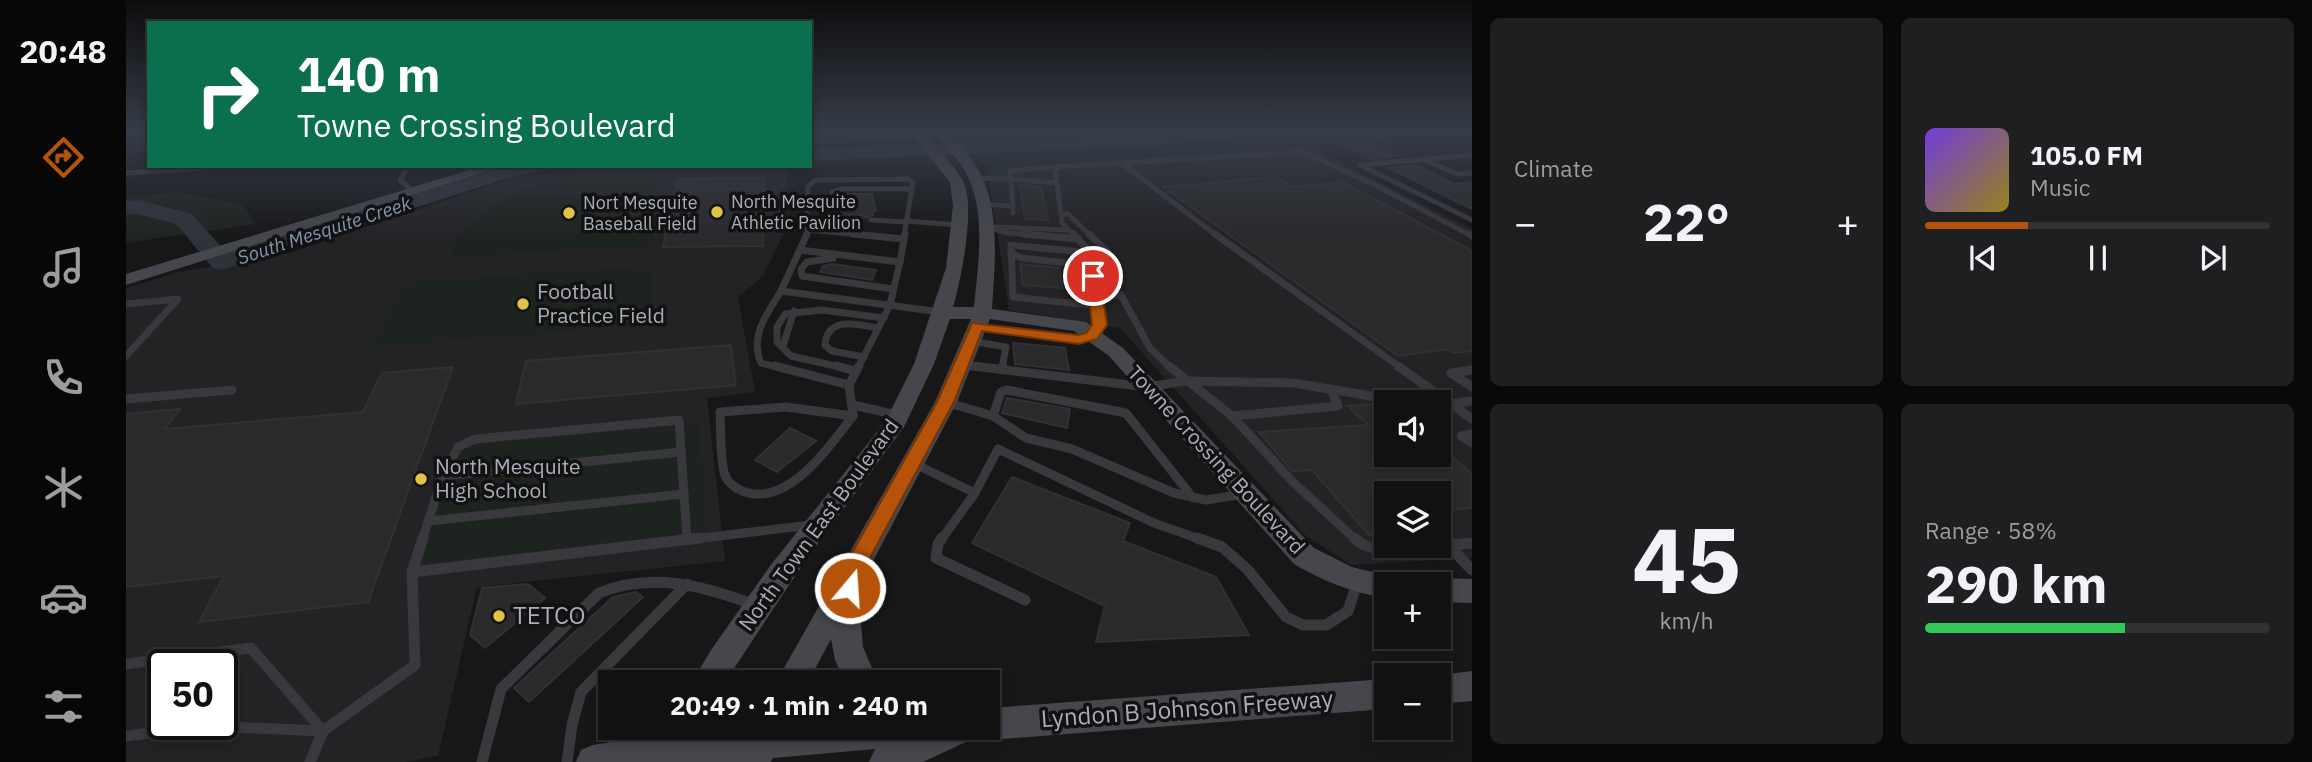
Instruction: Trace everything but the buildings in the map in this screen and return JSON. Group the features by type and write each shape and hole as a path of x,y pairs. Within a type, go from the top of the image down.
{"main road":[{"path":"126,280 490,169"},
{"name":"North Town East Boulevard","path":"716,670 816,525 900,416 944,313 958,249 959,189 957,181 947,169"},
{"name":"North Town East Boulevard","path":"798,670 946,402 973,336 988,227 984,204 970,169"},
{"path":"959,225 988,227"},
{"path":"944,313 973,336 1079,340 1091,336"},
{"name":"Towne Crossing Boulevard","path":"1091,336 1107,344 1304,556 1332,574 1357,583 1374,585"},
{"path":"854,567 846,609 845,635 848,653 856,670"},
{"path":"1451,590 1472,591"},
{"path":"1451,688 1472,686"},
{"name":"Lyndon B Johnson Freeway","path":"1000,722 1374,695"},
{"path":"593,762 671,746 804,740"},
{"path":"886,762 933,740"}],"lane":[{"path":"126,173 196,169"},
{"path":"407,169 400,180 415,192"},
{"path":"1013,213 1010,171 1037,169"},
{"path":"1055,169 1062,223 1091,253 1100,325 1091,336"},
{"path":"1129,169 1256,266 1431,390"},
{"path":"1339,169 1472,236"},
{"path":"1365,169 1472,220"},
{"path":"1444,169 1457,174 1472,173"},
{"path":"975,178 1057,183"},
{"path":"849,385 761,363 756,354 755,338 781,290 808,230 810,181 907,179 913,182 900,262 890,305 849,385 853,416 793,483 783,489 743,492 727,482 720,412 786,407 853,416"},
{"path":"861,220 836,220 832,192 841,189 911,189"},
{"path":"984,204 1013,206"},
{"path":"1061,215 1068,214 1107,251 1091,253 1011,245 1013,297 1097,306"},
{"path":"871,220 959,225"},
{"path":"988,227 1007,225 1068,230"},
{"path":"988,227 1007,233 1079,239"},
{"path":"808,230 904,239"},
{"path":"800,250 900,262"},
{"path":"1011,253 1022,258 1077,264 1084,289 1096,295 1121,295 1150,348 1185,382 1232,416 1292,481 1360,544 1374,548"},
{"path":"857,257 815,259 804,265 802,276 893,289"},
{"path":"781,290 944,313"},
{"path":"126,312 130,304 178,299 126,356"},
{"path":"856,371 801,359 786,352 777,342 777,327 785,314 814,308 884,318"},
{"path":"783,346 794,311"},
{"path":"863,357 832,351 825,345 826,335 834,326 844,323 878,328"},
{"path":"973,336 1002,370 1147,387 1185,382 1293,383 1374,396"},
{"path":"973,336 1006,347 1002,370"},
{"path":"1472,370 1451,373 1472,387"},
{"path":"1232,416 1338,406 1331,389"},
{"path":"126,399 232,390"},
{"path":"993,416 1001,392 1007,390 1126,413 1193,498"},
{"path":"1451,404 1472,401"},
{"path":"946,402 993,416 1014,433 1026,438 1072,449 1143,482 1193,498 1219,500 1247,493"},
{"path":"1451,404 1472,419"},
{"path":"853,405 900,416"},
{"path":"310,762 323,731 415,665 412,572 443,476 458,447 475,439 679,420 687,539"},
{"path":"1472,434 1461,436 1472,443"},
{"path":"1025,600 936,558 938,544 975,493 998,449 1154,523 1222,547 1248,570 1286,617 1303,625 1326,625 1348,611 1357,583"},
{"path":"443,476 681,452"},
{"path":"912,463 975,493"},
{"path":"429,522 684,494"},
{"path":"412,572 816,525"},
{"path":"1451,545 1472,543"},
{"path":"1451,554 1472,570"},
{"path":"482,762 501,689 599,593 614,585 650,582 687,584 709,588 758,607"},
{"path":"568,762 572,725 581,692 687,584"},
{"path":"126,664 251,648 323,731"},
{"path":"126,736 205,726 323,731"}],"shaded area":[{"name":"North Mesquite High School","path":"617,169 787,169 786,229 763,276 738,297 755,392 707,398 725,561 477,587 438,756 405,762 126,762 126,288 178,272 289,253 520,175"},
{"path":"987,169 1352,169 1472,229 1472,558 1351,565 1305,535 1120,328 1009,310"},
{"name":"Nort Mesquite Baseball Field","path":"659,172 654,241 645,246 450,256 469,229 491,209 514,194 540,184 568,178"},
{"path":"178,192 243,205 256,224 126,243 126,197"},
{"name":"Football Practice Field","path":"653,266 652,324 371,347 404,283"},
{"path":"699,424 706,531 415,565 451,448"}],"waterway":[{"name":"South Mesquite Creek","path":"126,208 139,207 184,219 221,262 524,169"}],"place":[{"name":"North Mesquite Athletic Pavilion","path":"717,212"},
{"name":"Nort Mesquite Baseball Field","path":"569,213"},
{"name":"Football Practice Field","path":"523,304"},
{"name":"North Mesquite High School","path":"421,479"},
{"name":"TETCO","path":"499,616"}],"route":[{"path":"850,588 854,567 946,402 977,326 1079,340 1091,336 1100,325 1093,276"}]}
